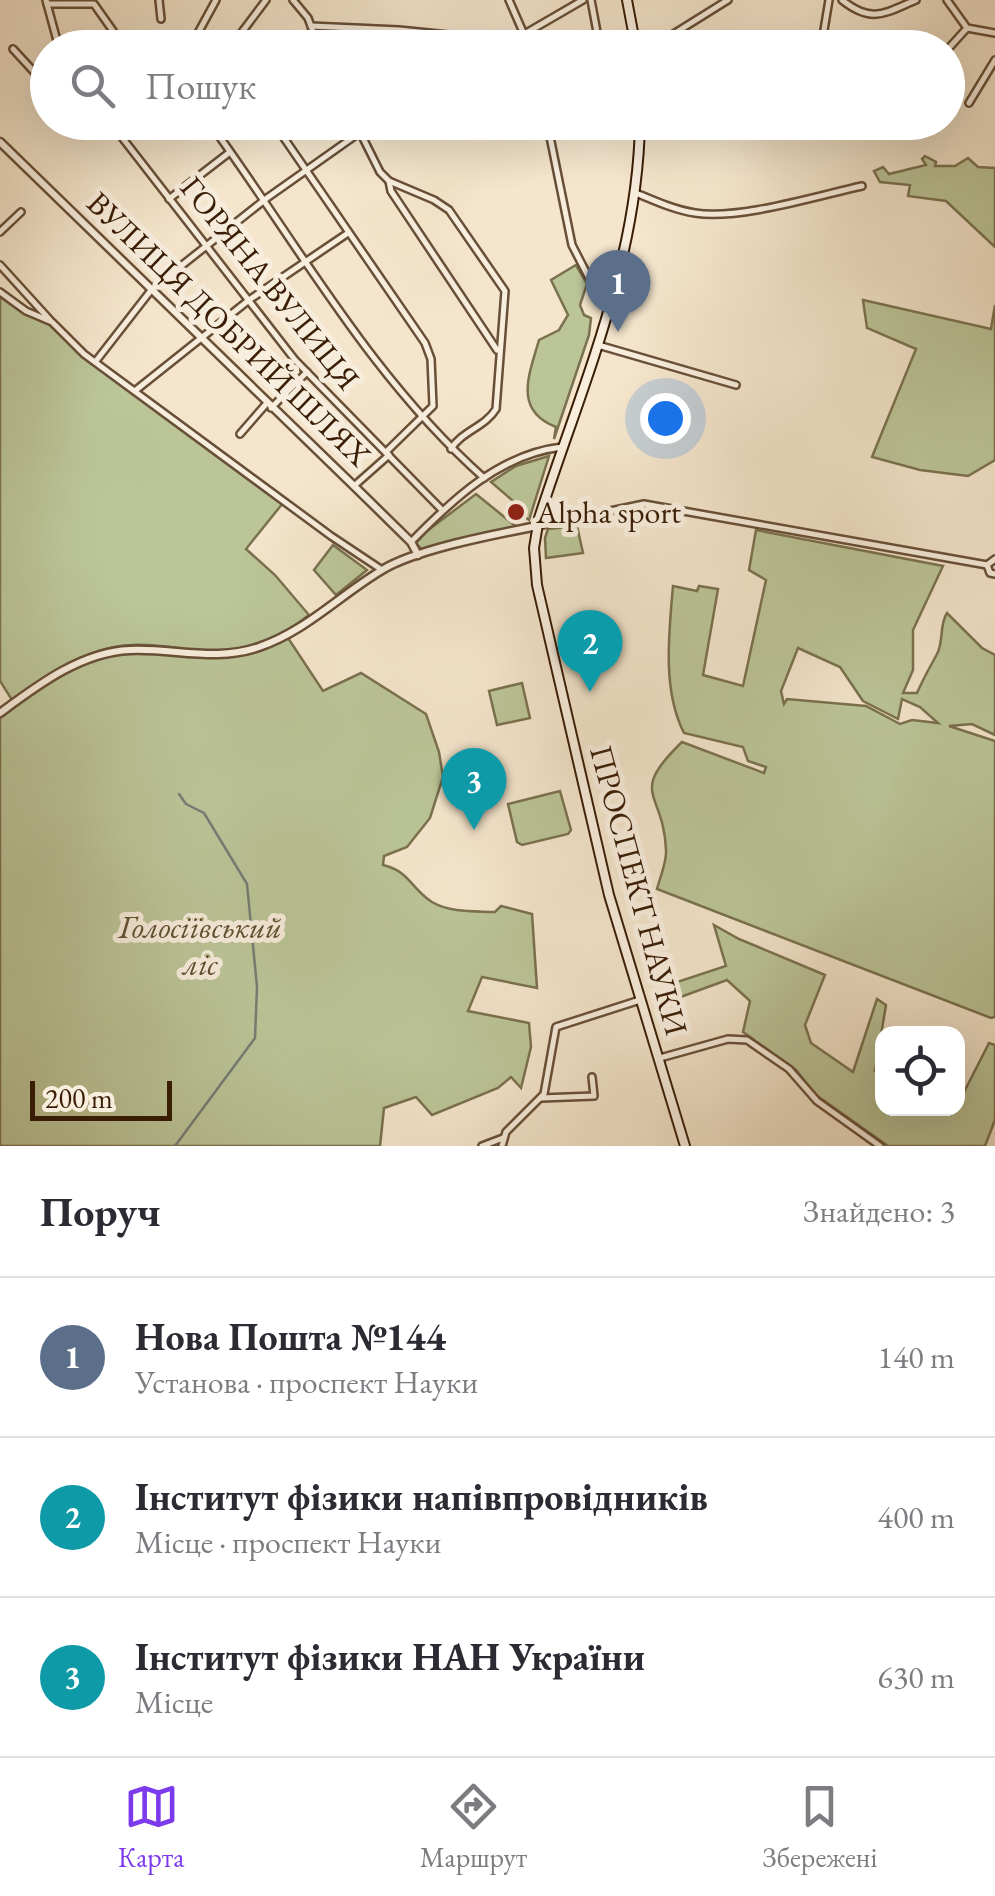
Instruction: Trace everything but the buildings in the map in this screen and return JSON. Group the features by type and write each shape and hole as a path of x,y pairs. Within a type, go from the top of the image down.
{"main road":[{"path":"628,0 633,30"},
{"name":"ПРОСПЕКТ НАУКИ","path":"639,140 636,194 618,286 537,526 534,558 606,882 684,1146"}],"street":[{"path":"159,0 161,18"},
{"path":"200,30 216,0"},
{"path":"244,30 266,0"},
{"path":"293,0 312,30"},
{"path":"509,0 524,30"},
{"path":"531,30 583,0"},
{"path":"591,0 597,30"},
{"path":"680,30 728,0"},
{"path":"824,30 829,0"},
{"path":"842,0 858,12 875,16 916,0"},
{"path":"947,0 967,28 995,33"},
{"path":"54,30 47,2 94,4 113,30"},
{"path":"311,26 371,30"},
{"path":"13,49 30,67"},
{"path":"969,103 995,60"},
{"name":"ГОРЯНА ВУЛИЦЯ","path":"124,140 306,372 442,510"},
{"path":"221,140 361,343 422,418 484,478"},
{"path":"286,140 428,348 434,406 354,486"},
{"path":"96,361 152,290 349,140"},
{"path":"362,140 389,181 391,191 498,352"},
{"path":"551,140 572,246 588,276 618,286"},
{"name":"ВУЛИЦЯ ДОБРИЙ ШЛЯХ","path":"0,142 411,542 418,556"},
{"path":"170,198 230,152"},
{"path":"389,181 450,210 502,284 505,295 496,409 488,420 451,448"},
{"path":"636,194 685,211 711,214 862,186"},
{"path":"0,232 20,212"},
{"path":"136,390 249,300 348,233"},
{"path":"0,265 84,354 382,570"},
{"path":"0,292 26,311 52,322"},
{"path":"598,345 736,386"},
{"path":"240,434 306,372"},
{"path":"411,542 442,510 484,478 513,461 564,447"},
{"path":"0,713 38,684 96,657 127,650 221,656 288,637 382,570 418,556 644,504 987,565 995,560"},
{"path":"987,565 995,574"},
{"path":"482,1146 502,1142 541,1098 556,1027 640,1000"},
{"path":"658,1059 728,1039 747,1040 790,1068 817,1100 880,1146"},
{"path":"541,1098 594,1096 592,1076"}],"green space":[{"path":"925,156 936,162 935,166 955,166 968,158 978,167 995,168 995,247 946,201 908,196 910,185 880,182 874,171 883,167 889,174 926,165 922,159"},
{"path":"576,265 587,284 580,305 584,315 591,318 589,335 554,439 556,427 543,420 529,401 529,378 539,340 559,330 568,315 551,280"},
{"path":"0,294 45,321 84,356 283,503 246,549 275,575 309,615 266,641 241,649 205,651 142,645 99,651 53,672 12,700 0,681"},
{"path":"863,300 991,329 995,305 995,460 968,476 920,470 872,457 916,349 867,328"},
{"path":"549,456 529,520 526,512 491,482 516,466"},
{"path":"476,494 518,528 422,550 416,543 427,531"},
{"path":"577,526 583,553 546,558 548,529"},
{"path":"756,530 943,566 913,630 913,670 903,693 917,693 939,649 947,613 982,648 995,655 995,735 972,724 949,726 995,741 995,1017 657,889 666,850 652,784 665,759 682,742 764,773 766,767 748,761 743,747 684,733 670,680 673,586 697,591 699,586 718,589 703,675 743,686 766,580 749,570","holes":["798,648 840,667 863,701 898,719 902,699 920,707 938,723 912,720 900,724 866,706 787,699 784,704 781,691"]},
{"path":"333,545 367,570 336,595 314,570"},
{"name":"Голосіївський ліс","path":"288,638 323,691 361,673 426,714 443,777 430,818 407,847 384,856 383,865 405,876 432,902 447,908 495,912 501,906 532,914 537,988 482,977 468,1011 529,1023 531,1047 521,1088 511,1077 498,1088 432,1115 416,1097 384,1108 380,1146 0,1146 0,715 62,673 97,659 127,651 221,657"},
{"path":"522,683 530,718 497,725 489,691"},
{"path":"560,791 571,830 568,834 522,845 517,842 508,804"},
{"path":"714,925 825,975 805,1025 811,1043 853,1072 877,999 886,1005 882,1026 875,1026 875,1116 965,1116 965,1090 989,1043 995,1045 995,1120 985,1146 888,1146 816,1095 796,1070 743,1032 750,1001 727,980 675,999 671,984 726,966"}],"waterway":[{"path":"175,1146 255,1038 257,987 247,884 204,813 186,804 179,794"}],"place":[{"name":"Нова Пошта №144","path":"618,332"},
{"name":"Alpha sport","path":"516,512"},
{"name":"Інститут фізики напівпровідників","path":"590,692"},
{"name":"Інститут фізики НАН України","path":"474,830"}]}
